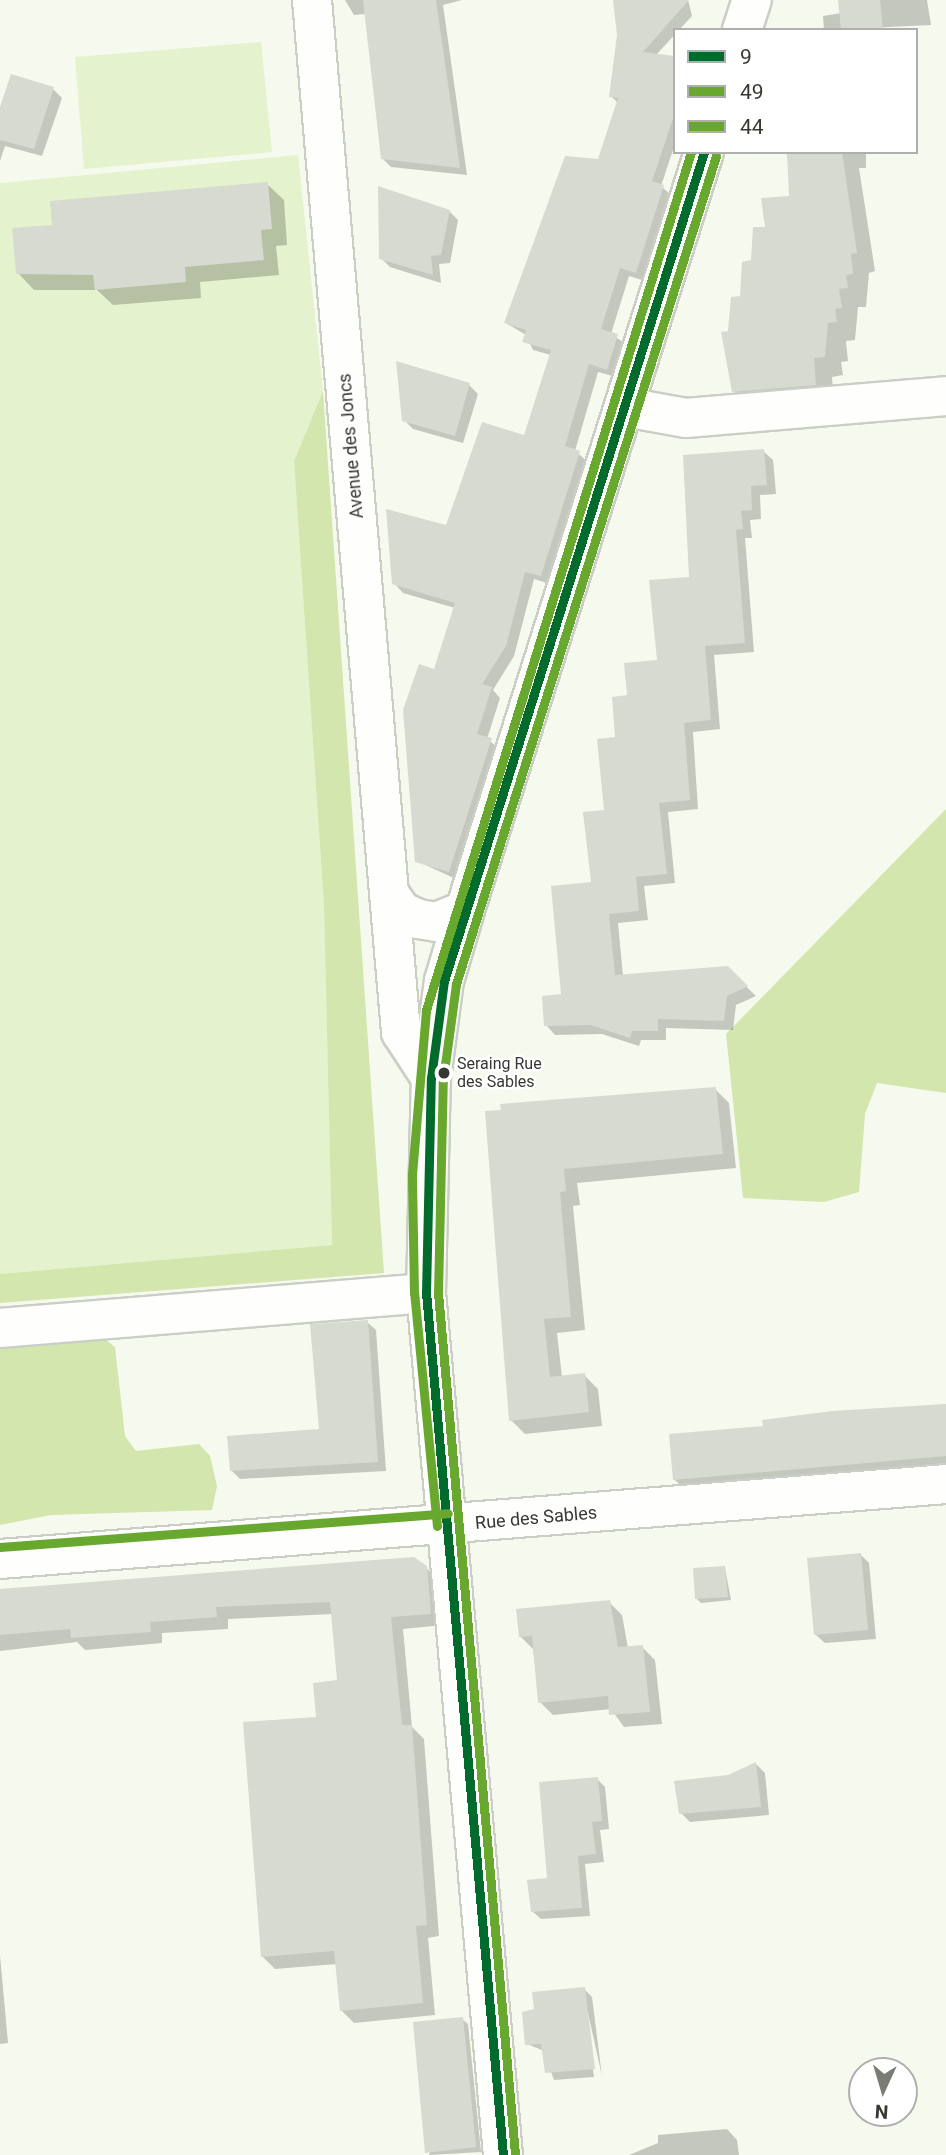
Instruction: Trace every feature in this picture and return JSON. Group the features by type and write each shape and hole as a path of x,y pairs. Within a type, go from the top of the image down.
{"street":[{"name":"Avenue des Joncs","path":"312,0 401,1032 431,1078"},
{"path":"743,28 752,0"},
{"path":"503,2155 449,1525 426,1293 431,1078 444,981 703,154"},
{"path":"625,407 686,418 871,398 946,396"},
{"path":"389,893 401,911 418,919 436,922 465,910"},
{"path":"0,1328 426,1293"},
{"name":"Rue des Sables","path":"0,1559 946,1484"}],"green space":[{"path":"261,42 272,152 84,169 75,57"},
{"path":"298,155 323,391 294,461 324,906 332,1245 0,1274 0,183"},
{"path":"323,391 384,1273 0,1303 0,1274 332,1245 324,906 294,461"},
{"path":"946,809 946,1093 877,1083 865,1114 859,1192 824,1202 743,1198 726,1034"},
{"path":"102,1337 115,1347 125,1436 136,1451 199,1444 210,1456 217,1486 212,1510 51,1515 0,1525 0,1347"}],"building":[{"path":"363,0 436,0 460,168 381,159"},
{"path":"613,0 689,0 643,52 673,56 673,118 652,181 664,185 636,273 620,268 601,329 618,334 607,370 589,364 565,446 580,451 541,576 525,572 506,646 482,684 492,687 477,734 492,738 449,872 415,862 403,710 419,664 434,669 455,603 392,584 386,509 446,525 482,422 524,435 551,350 522,342 526,330 504,323 565,156 598,159 618,98 609,97 617,35"},
{"path":"838,0 880,0 883,28 841,28"},
{"path":"11,74 54,87 34,149 0,140 0,107"},
{"path":"787,154 842,154 857,253 851,254 853,274 846,275 848,288 839,289 842,308 835,309 837,322 828,323 825,357 814,358 816,385 732,392 721,332 728,331 731,297 740,296 742,262 751,260 753,227 765,227 761,198 789,196"},
{"path":"268,182 272,229 261,230 264,260 185,267 186,282 95,290 93,275 16,274 12,228 52,225 50,201"},
{"path":"378,186 450,210 441,255 431,256 433,275 379,259"},
{"path":"396,361 470,383 455,436 402,421"},
{"path":"764,449 767,485 751,486 752,510 741,511 743,529 736,530 745,643 705,646 711,720 684,723 690,800 659,803 667,874 636,877 639,911 609,914 615,975 728,966 748,986 727,996 724,1021 658,1019 658,1031 632,1031 630,1038 591,1025 544,1026 542,996 561,994 551,886 591,882 583,812 604,810 597,739 615,737 612,697 627,695 624,663 657,660 649,580 689,577 683,455"},
{"path":"716,1087 723,1154 564,1169 566,1191 560,1192 571,1317 544,1319 550,1377 585,1373 589,1412 509,1421 485,1111 501,1110 500,1104"},
{"path":"368,1320 378,1462 230,1471 227,1436 319,1429 310,1324"},
{"path":"946,1404 946,1456 673,1480 669,1434 763,1426 762,1420 832,1411"},
{"path":"861,1553 868,1630 814,1635 807,1558"},
{"path":"414,1557 427,1566 431,1614 391,1617 402,1725 412,1725 427,1925 416,1926 423,2003 340,2011 334,1951 261,1957 243,1722 316,1717 313,1683 337,1680 330,1602 216,1607 217,1617 150,1622 151,1632 71,1638 70,1629 0,1635 0,1589"},
{"path":"725,1566 728,1597 695,1599 693,1568"},
{"path":"610,1600 618,1647 643,1645 650,1712 609,1715 608,1696 538,1703 532,1636 519,1637 516,1609"},
{"path":"756,1762 761,1807 679,1814 674,1781 728,1775"},
{"path":"598,1777 602,1821 592,1822 596,1854 578,1856 582,1908 531,1912 527,1880 547,1878 539,1782"},
{"path":"585,1987 595,2069 545,2073 541,2044 525,2045 522,2012 534,2009 532,1992"},
{"path":"463,2017 476,2147 425,2153 413,2022"}],"transit line":[{"name":"44","path":"437,1526 414,1293 412,1174 426,1010 690,154"},
{"name":"9","path":"503,2155 426,1293 431,1078 444,981 703,154"},
{"name":"49","path":"515,2154 438,1293 443,1079 456,984 716,156"},
{"name":"44","path":"0,1547 448,1513"}],"place":[{"name":"Seraing Rue des Sables","path":"444,1073"}]}
